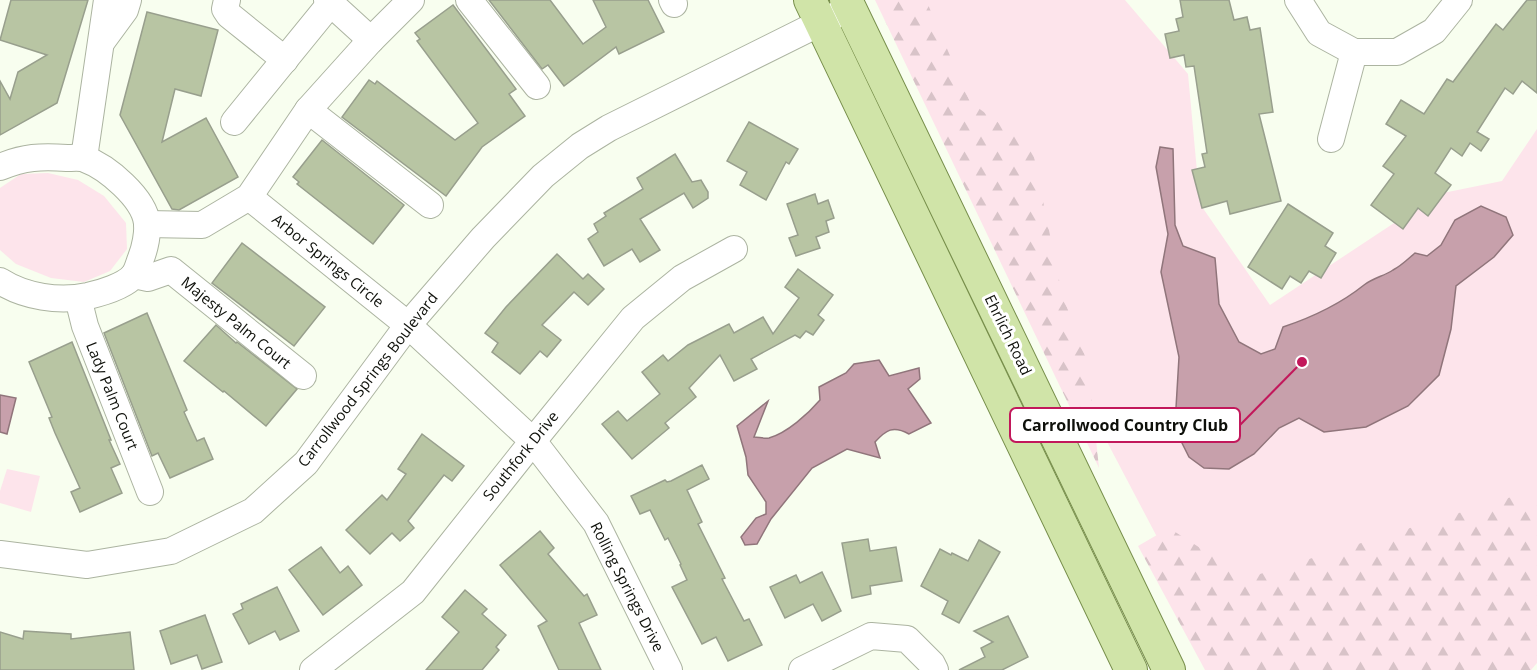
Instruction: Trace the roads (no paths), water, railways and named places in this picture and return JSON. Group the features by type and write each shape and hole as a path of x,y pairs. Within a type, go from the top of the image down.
{"main road":[{"name":"Ehrlich Road","path":"848,4 1169,670"},
{"path":"816,11 1131,670"}],"street":[{"path":"84,158 107,0"},
{"path":"101,42 125,10 128,0"},
{"path":"227,0 225,9 229,15 285,60"},
{"path":"147,224 202,225 249,197 308,110 370,40 411,0"},
{"path":"469,0 537,86"},
{"path":"1298,0 1319,33 1354,52 1397,52 1434,31 1459,0"},
{"path":"234,122 285,60 328,2 370,40"},
{"name":"Carrollwood Springs Boulevard","path":"0,554 87,565 171,551 253,511 306,463 408,325 512,207 543,176 580,146 609,128 816,11 848,4"},
{"path":"1331,139 1354,52"},
{"path":"308,110 430,206"},
{"path":"0,167 19,159 44,156 84,158 116,177 139,204 147,224 144,251 134,275 122,283 78,298 39,297 13,289 0,281"},
{"name":"Arbor Springs Circle","path":"249,197 408,325"},
{"name":"Southfork Drive","path":"313,670 413,592 633,318 682,278 734,249"},
{"name":"Majesty Palm Court","path":"134,275 148,278 171,270 303,376"},
{"name":"Lady Palm Court","path":"78,298 85,326 150,492"},
{"name":"Rolling Springs Drive","path":"408,325 533,441 596,523 669,670"},
{"path":"802,670 871,636 907,639 935,670"}],"place":[{"name":"Carrollwood Country Club","path":"1302,362"}]}
